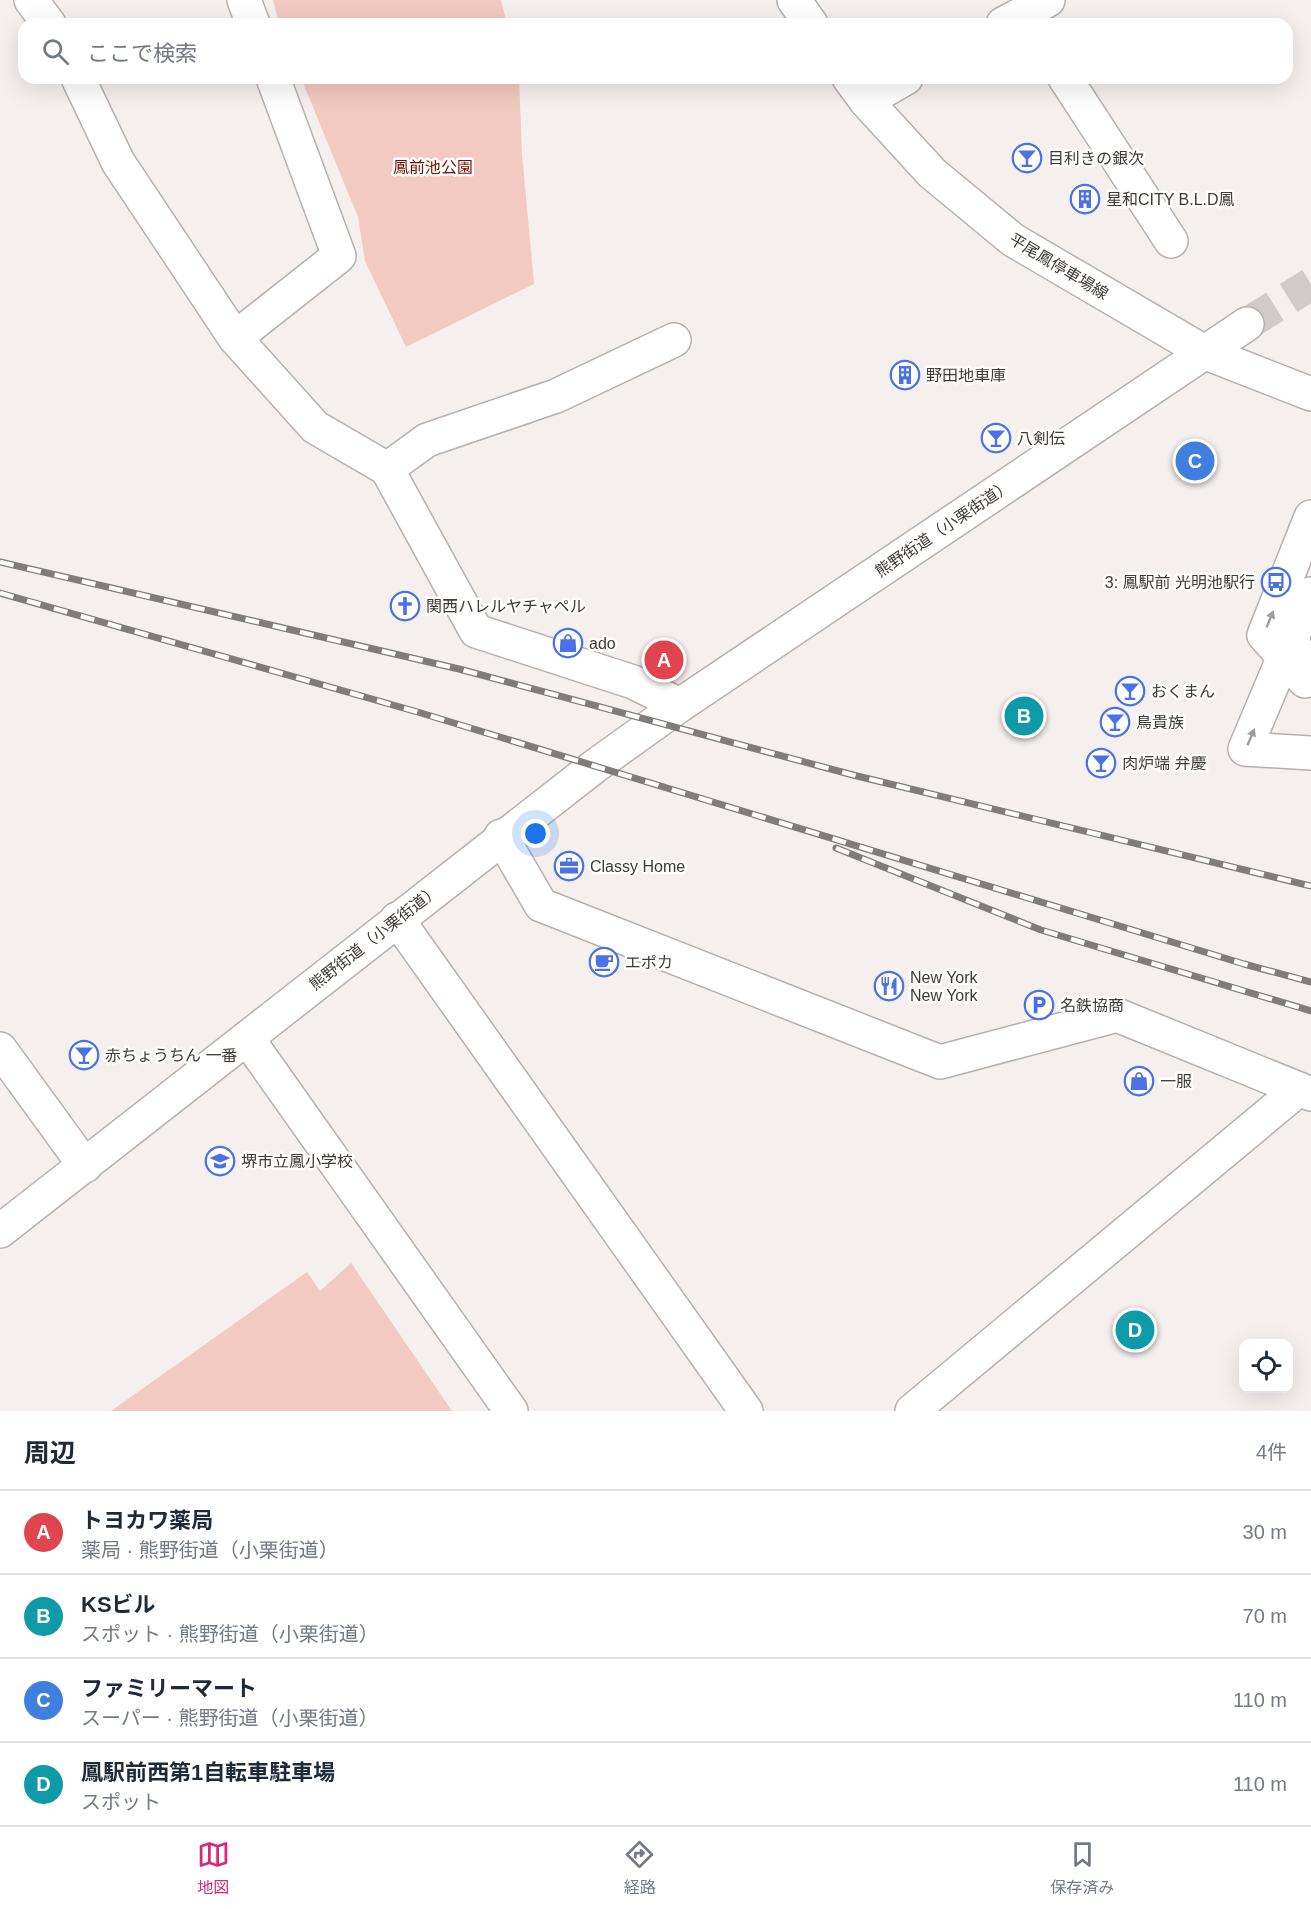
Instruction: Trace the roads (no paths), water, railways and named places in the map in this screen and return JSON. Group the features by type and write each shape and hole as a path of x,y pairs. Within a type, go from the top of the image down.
{"street":[{"path":"31,0 44,18"},
{"path":"244,0 251,18"},
{"path":"794,0 807,18"},
{"path":"81,84 118,162 235,338 315,428 387,469 476,631 633,682 680,705"},
{"path":"235,338 339,256 275,84"},
{"path":"857,90 882,84"},
{"path":"1069,84 1171,241"},
{"name":"平尾鳳停車場線","path":"857,90 932,173 1012,240 1206,353 1311,394"},
{"name":"熊野街道（小栗街道）","path":"0,1231 86,1166 501,836 680,705 1247,324"},
{"path":"387,469 427,440 556,396 674,340"},
{"path":"1298,666 1264,635 1311,517"},
{"path":"1311,594 1298,666 1245,749 1311,753"},
{"path":"501,836 542,905 940,1062 1117,1015 1305,1092 912,1411"},
{"path":"397,919 746,1411"},
{"path":"247,1038 511,1411"},
{"path":"0,1049 86,1166"}],"tunnel":[{"path":"1247,324 1311,284"}],"railway":[{"path":"0,562 459,669 853,775 1311,886"},
{"path":"0,593 421,713 1244,964 1311,982"},
{"path":"836,848 1041,930 1311,1011"}],"place":[{"name":"目利きの銀次","path":"1027,158"},
{"name":"星和CITY B.L.D鳳","path":"1085,199"},
{"name":"野田地車庫","path":"905,375"},
{"name":"八剣伝","path":"996,438"},
{"name":"ファミリーマート","path":"1195,461"},
{"name":"3: 鳳駅前 光明池駅行","path":"1276,582"},
{"name":"関西ハレルヤチャペル","path":"405,606"},
{"name":"ado","path":"568,643"},
{"name":"トヨカワ薬局","path":"664,660"},
{"name":"おくまん","path":"1130,691"},
{"name":"KSビル","path":"1024,716"},
{"name":"鳥貴族","path":"1115,722"},
{"name":"肉炉端 弁慶","path":"1101,763"},
{"name":"Classy Home","path":"569,866"},
{"name":"エポカ","path":"604,962"},
{"name":"New York New York","path":"889,986"},
{"name":"名鉄協商","path":"1039,1005"},
{"name":"赤ちょうちん 一番","path":"84,1055"},
{"name":"一服","path":"1139,1081"},
{"name":"堺市立鳳小学校","path":"220,1161"},
{"name":"鳳駅前西第1自転車駐車場","path":"1135,1330"}],"park label":[{"name":"鳳前池公園","path":"433,167"}]}
